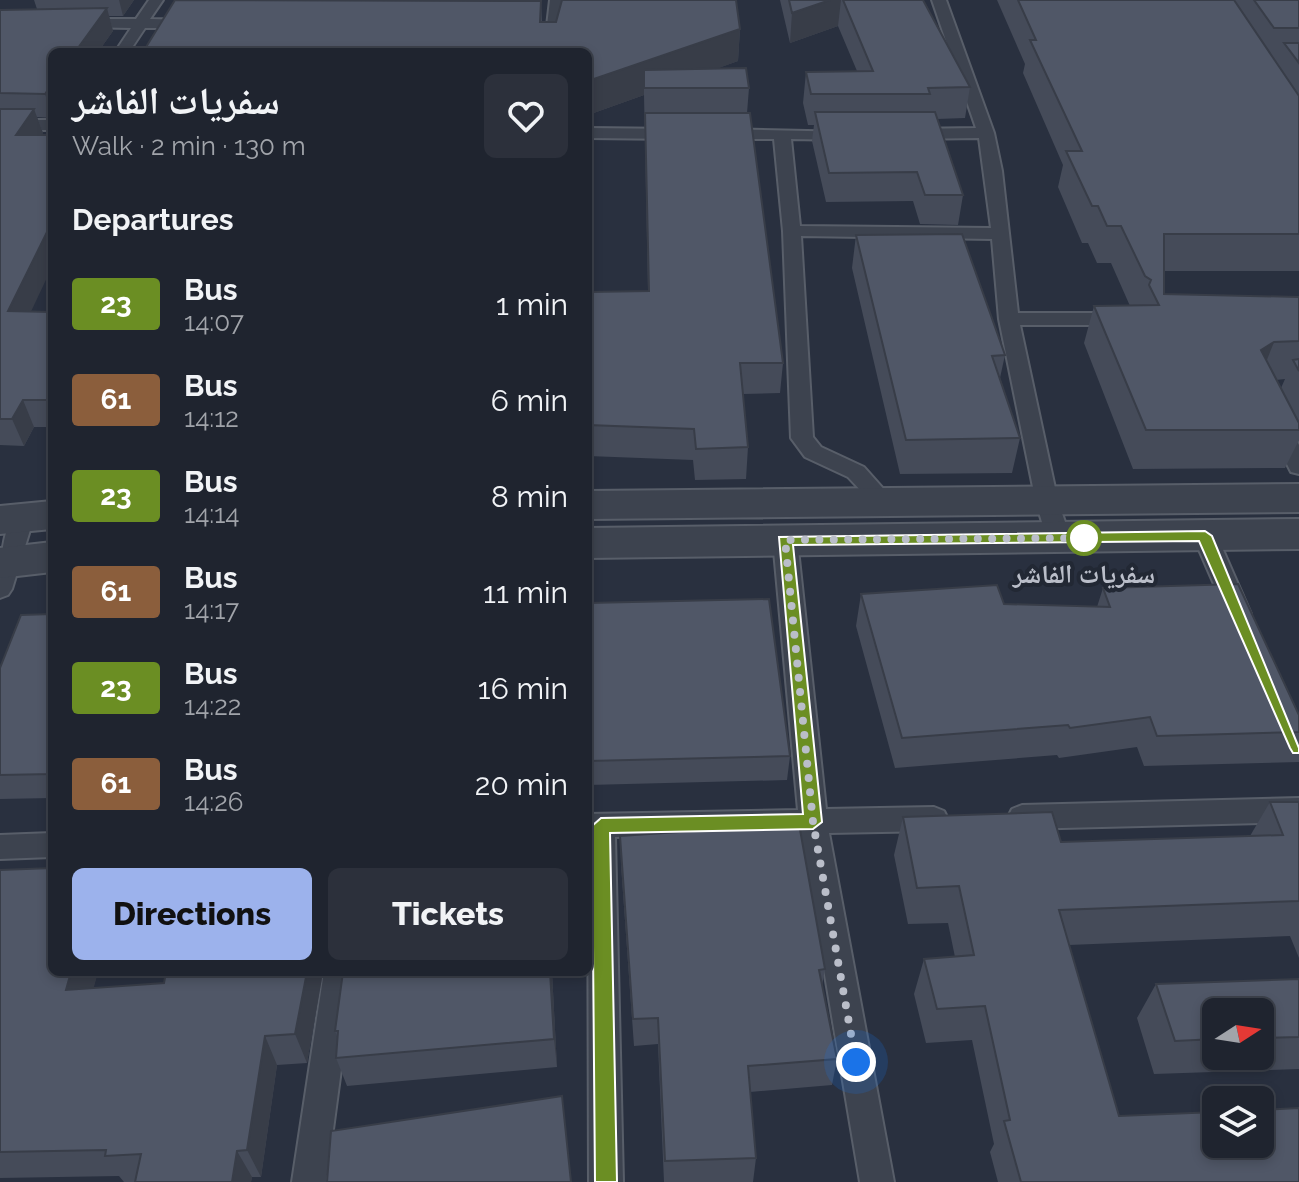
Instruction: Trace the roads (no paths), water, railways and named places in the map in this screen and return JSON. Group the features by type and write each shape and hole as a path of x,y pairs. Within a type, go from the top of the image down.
{"street":[{"path":"592,543 785,540 1299,498"},
{"path":"592,505 885,503 1205,536 1299,534"},
{"path":"3,571 48,558"}],"lane":[{"path":"125,48 156,0"},
{"path":"550,48 547,26 557,0"},
{"path":"939,0 986,133 994,171 1009,319 1053,520"},
{"path":"57,23 216,24"},
{"path":"0,125 48,125"},
{"path":"592,133 860,134"},
{"path":"892,134 986,133"},
{"path":"782,135 792,231 802,438 813,452 856,472 885,503"},
{"path":"792,231 1001,234"},
{"path":"1009,319 1127,319"},
{"path":"1266,402 1299,467"},
{"path":"3,571 25,517"},
{"path":"1205,536 1249,635"},
{"path":"785,540 813,822 877,1182"},
{"path":"1001,817 1299,810"},
{"path":"606,1182 595,826 954,818"},
{"path":"0,847 48,845"},
{"path":"309,1182 338,976"}],"place":[{"name":"سفريات الفاشر","path":"1084,538"}]}
